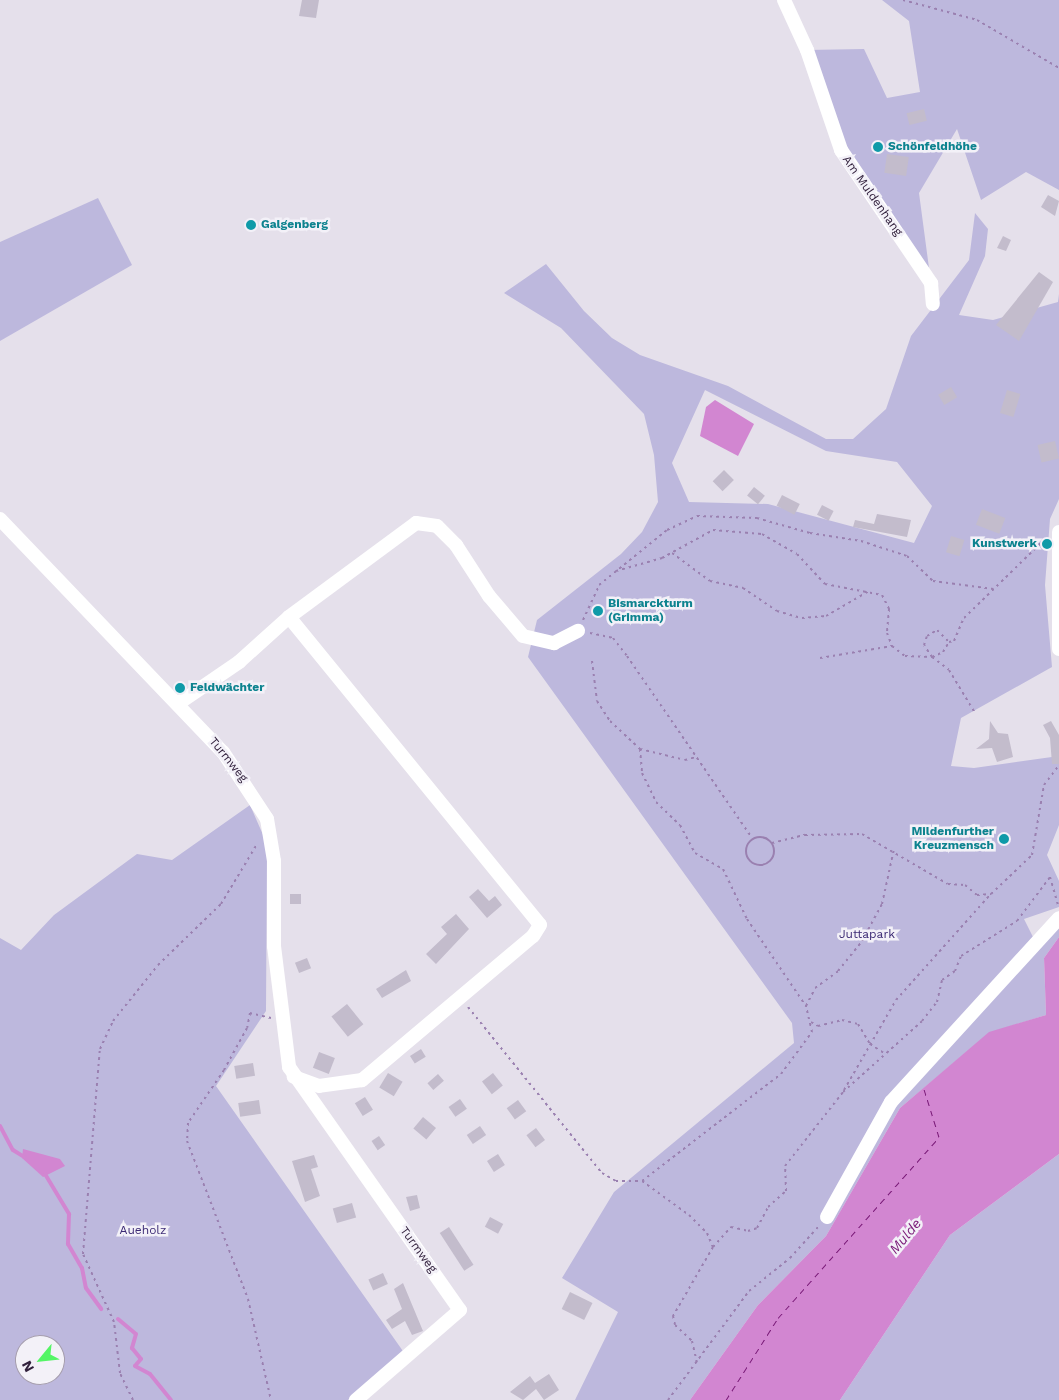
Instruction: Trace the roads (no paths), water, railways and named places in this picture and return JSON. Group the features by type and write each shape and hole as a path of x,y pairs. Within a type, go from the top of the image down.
{"street":[{"name":"Am Muldenhang","path":"784,0 807,50 841,150 931,283 932,304"},
{"name":"Turmweg","path":"0,518 179,703 250,786 267,819 281,1018 294,1077 460,1310 356,1400"},
{"path":"179,703 239,662 289,617 400,531 426,522 456,545 488,596 523,636 554,643 578,631"},
{"path":"1056,532 1059,648"},
{"path":"289,617 516,892 540,925 460,998 362,1080 319,1086 294,1077"},
{"path":"827,1217 891,1102 1059,918"}],"water":[{"path":"715,400 754,424 738,456 700,436 706,407"},
{"name":"Mulde","path":"1059,937 1059,1154 950,1235 840,1400 690,1400 758,1305 826,1236 900,1108 989,1032 1046,1015 1044,958"},
{"path":"23,1149 60,1159 65,1166 43,1177 22,1158"}],"waterway":[{"path":"0,1126 13,1150 24,1157"},
{"path":"45,1174 69,1214 68,1244 82,1268 86,1288 101,1309"},
{"path":"118,1319 136,1334 132,1348 141,1359 135,1366 150,1374 171,1400"}],"place":[{"name":"Schönfeldhöhe","path":"878,147"},
{"name":"Galgenberg","path":"251,225"},
{"name":"Kunstwerk","path":"1047,544"},
{"name":"Bismarckturm (Grimma)","path":"598,611"},
{"name":"Feldwächter","path":"180,688"},
{"name":"Mildenfurther Kreuzmensch","path":"1004,839"}],"park label":[{"name":"Juttapark","path":"867,935"},
{"name":"Aueholz","path":"143,1231"}]}
